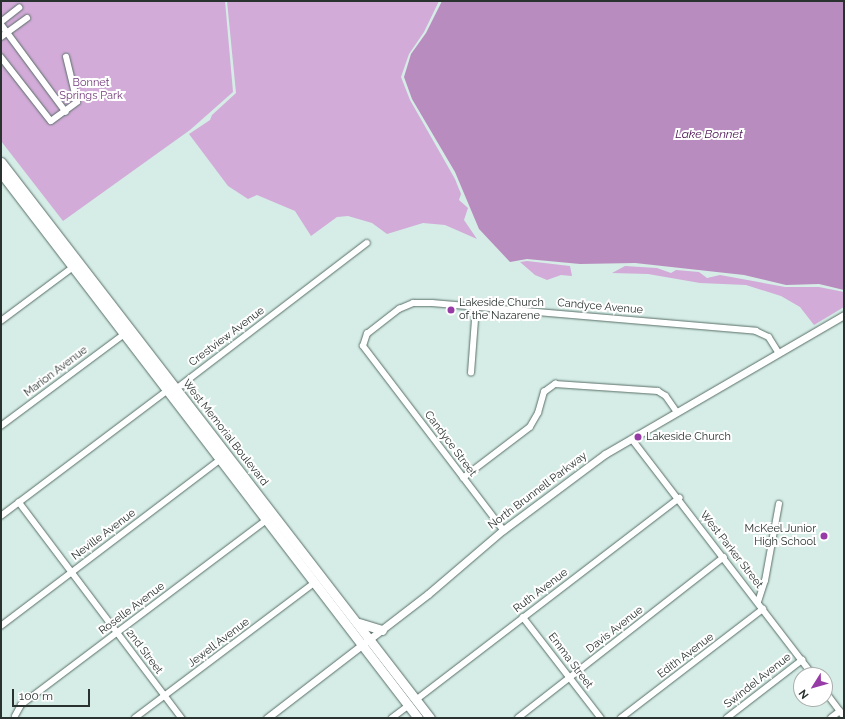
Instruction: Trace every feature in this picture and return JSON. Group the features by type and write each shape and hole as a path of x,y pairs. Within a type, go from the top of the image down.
{"main road":[{"name":"West Memorial Boulevard","path":"1,162 126,331 356,621 412,703 418,718"},
{"name":"West Memorial Boulevard","path":"1,173 35,220 76,265"},
{"name":"West Memorial Boulevard","path":"172,390 220,460 265,521 362,646 412,703 430,718"},
{"path":"253,504 274,516"},
{"path":"265,521 287,533"},
{"path":"356,621 368,628 382,630"}],"street":[{"path":"19,8 1,23 66,112"},
{"path":"1,37 27,18"},
{"path":"1,57 48,120 54,120 77,102 66,57"},
{"name":"Crestview Avenue","path":"1,516 172,390 367,243"},
{"path":"1,321 76,265"},
{"name":"Candyce Avenue","path":"381,371 365,350 363,341 367,334 399,309 413,303 756,331 769,337 779,353"},
{"path":"471,373 476,307"},
{"name":"North Brunnell Parkway","path":"267,718 370,640 503,530 605,454 844,315"},
{"name":"Marion Avenue","path":"1,426 126,331"},
{"name":"Candyce Street","path":"381,371 503,530"},
{"path":"463,478 530,427 538,413 544,392 555,384 658,391 666,396 677,412"},
{"name":"West Parker Street","path":"632,438 807,667"},
{"name":"Neville Avenue","path":"1,626 220,460"},
{"name":"Ruth Avenue","path":"392,718 679,498"},
{"name":"2nd Street","path":"18,502 182,718"},
{"path":"758,602 765,581 779,504"},
{"name":"Roselle Avenue","path":"15,716 21,705 265,521"},
{"name":"Davis Avenue","path":"518,718 724,557"},
{"name":"Jewell Avenue","path":"135,718 314,583"},
{"name":"Edith Avenue","path":"621,718 763,609"},
{"name":"Emma Street","path":"523,617 601,718"},
{"name":"Swindel Avenue","path":"727,718 802,660"},
{"path":"831,718 842,714 833,702"}],"green space":[{"name":"Bonnet Springs Park","path":"1,1 225,1 233,92 190,130 63,221 1,141"},
{"path":"227,1 439,1 424,32 409,54 401,77 410,100 455,179 461,194 459,200 468,208 464,220 477,239 445,225 423,223 387,234 372,223 348,216 337,217 311,236 295,211 257,195 248,199 228,186 189,134 210,120 212,115 236,93"},
{"path":"527,261 570,266 572,276 561,275 547,280 535,275 520,262"},
{"path":"625,266 657,268 671,273 676,270 699,272 707,278 720,275 785,287 819,287 844,292 844,307 814,325 800,307 781,296 746,285 700,283 648,274 612,273"}],"water":[{"name":"Lake Bonnet","path":"442,1 844,1 844,290 819,284 786,285 744,275 635,263 580,264 527,259 510,262 479,229 455,172 412,99 404,77 411,54 426,33"}],"place":[{"name":"Lakeside Church of the Nazarene","path":"451,310"},
{"name":"Lakeside Church","path":"638,437"},
{"name":"McKeel Junior High School","path":"824,536"}]}
